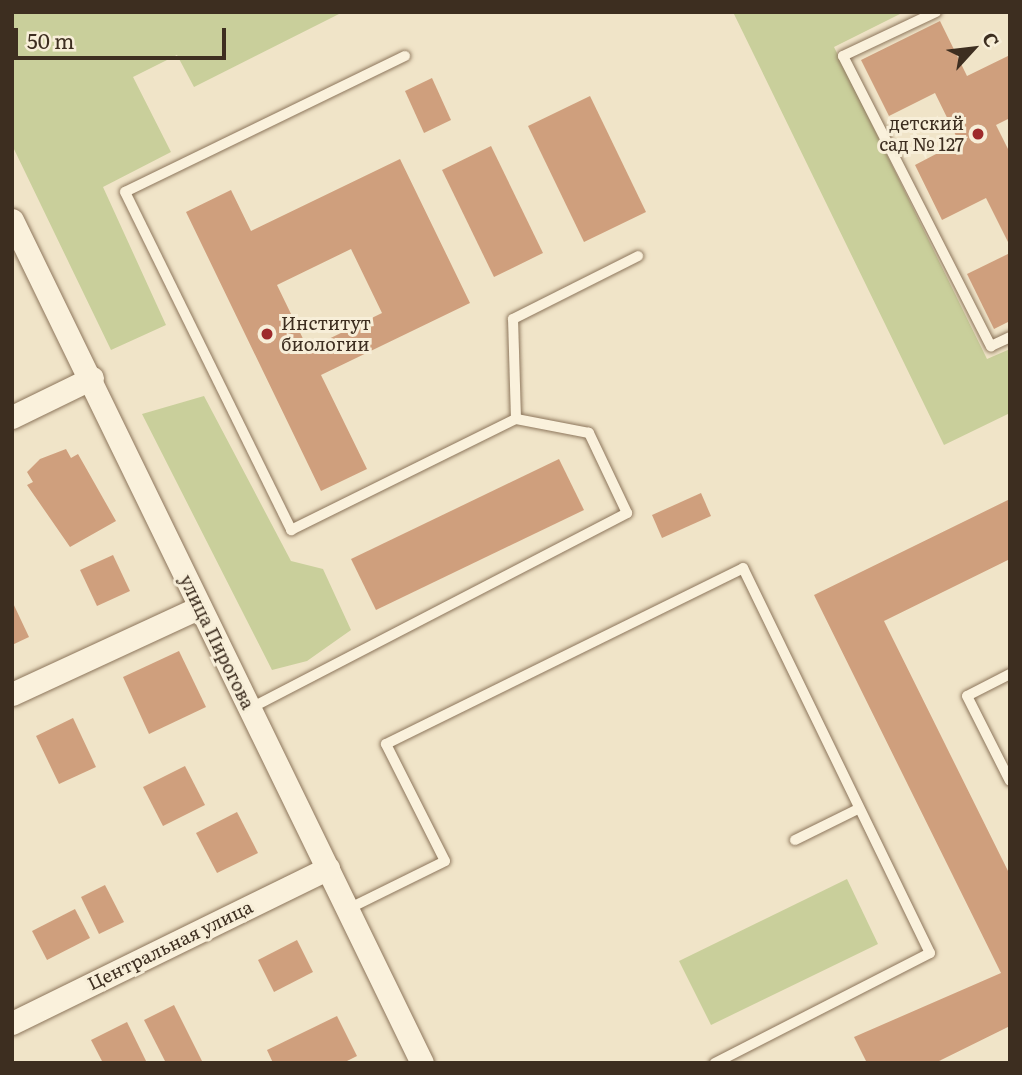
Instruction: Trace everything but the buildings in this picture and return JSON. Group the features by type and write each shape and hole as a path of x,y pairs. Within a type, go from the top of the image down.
{"street":[{"name":"улица Пирогова","path":"12,220 92,379 422,1063"},
{"path":"12,417 92,379"},
{"path":"12,694 200,607"},
{"name":"Центральная улица","path":"12,1023 328,868"}],"lane":[{"path":"936,12 843,56 991,346 1010,337"},
{"path":"249,709 627,513 589,433 516,419 291,530 125,192 405,55"},
{"path":"516,419 513,319 638,256"},
{"path":"348,909 445,861 386,744 743,568 929,953 715,1063"},
{"path":"1010,674 967,696 1010,781"},
{"path":"795,840 858,809"}],"green space":[{"path":"12,12 343,12 194,87 177,55 133,77 171,152 103,187 166,325 111,350 12,145"},
{"path":"733,12 904,12 834,47 987,359 1010,349 1010,413 944,445"},
{"path":"204,396 291,561 323,569 351,630 307,661 272,670 142,414"},
{"path":"847,879 878,944 711,1025 679,961"}],"place":[{"name":"детский сад № 127","path":"978,134"},
{"name":"Институт биологии","path":"267,334"}]}
